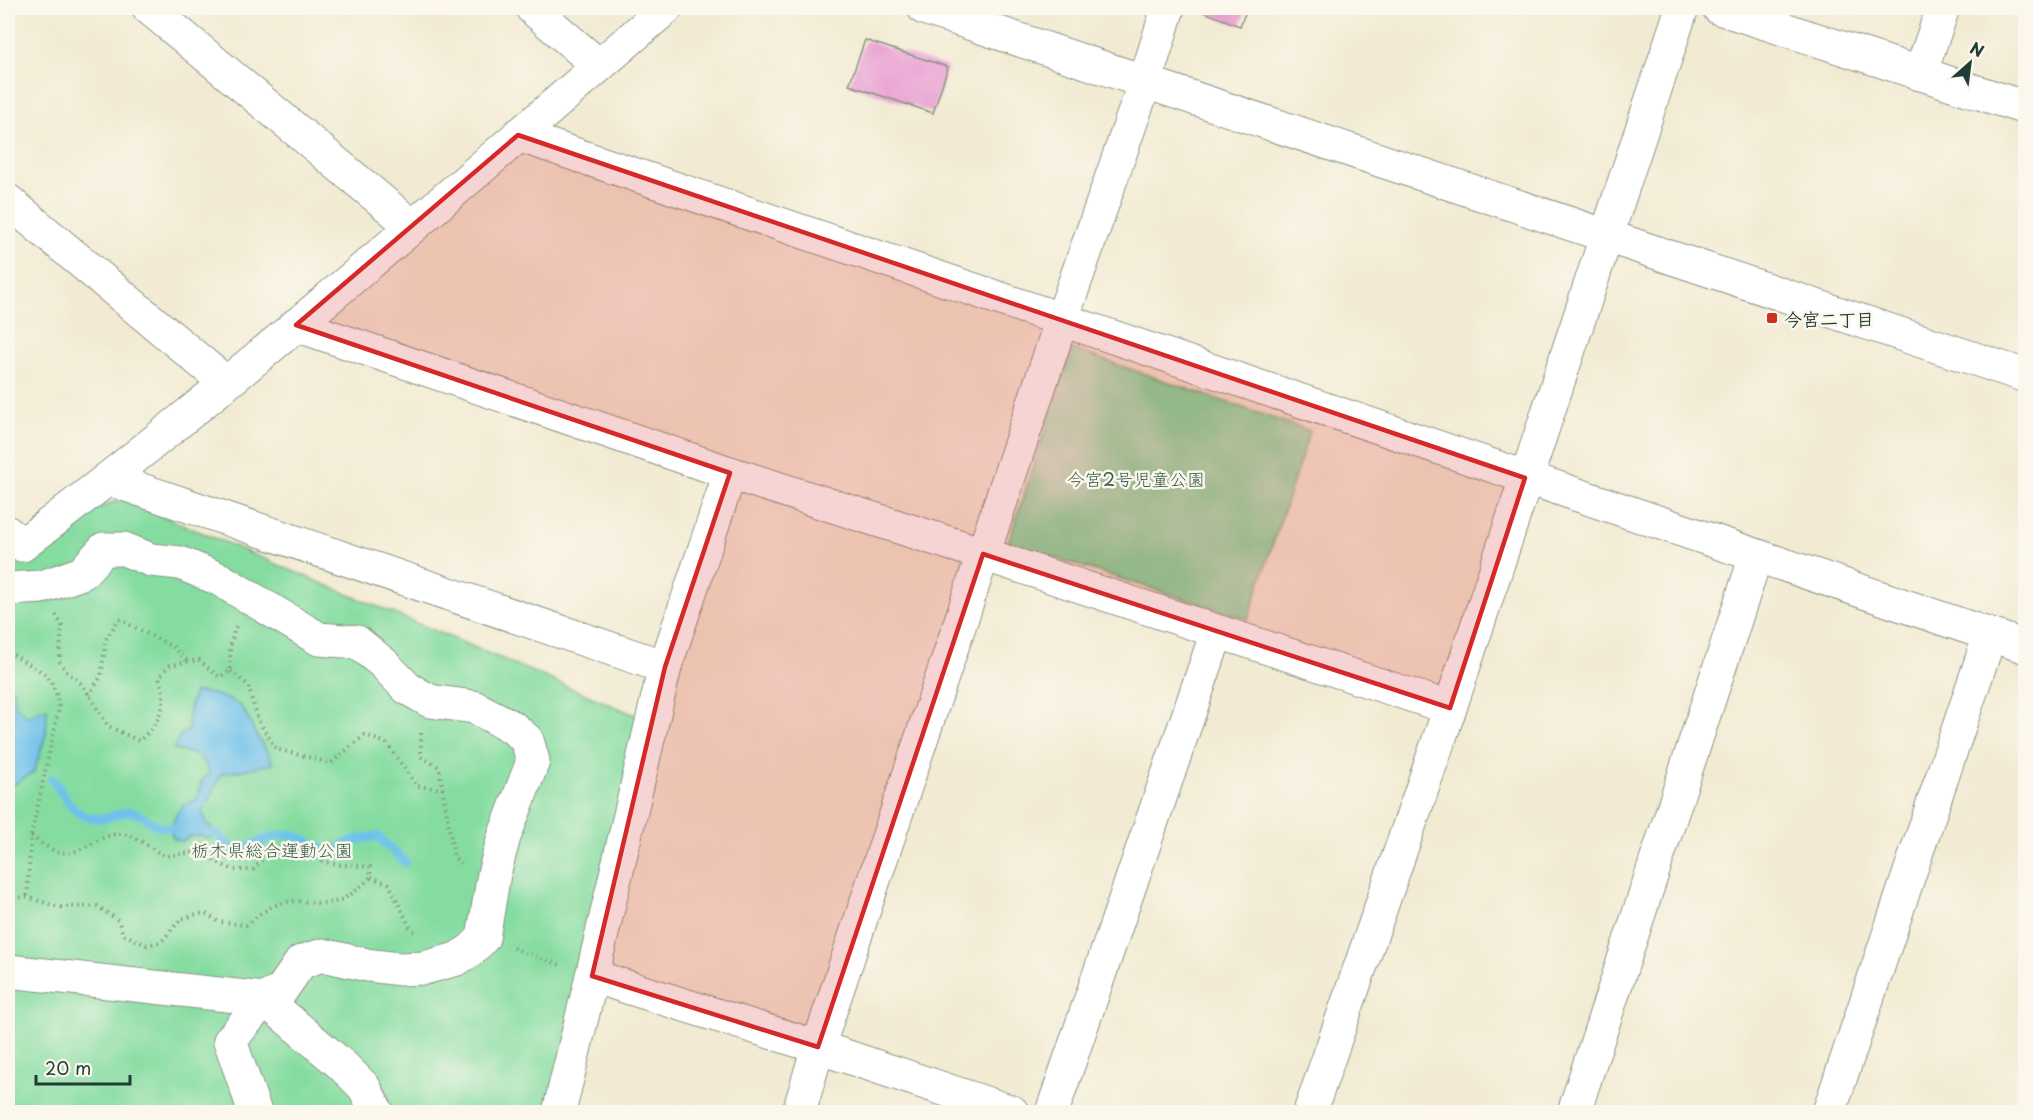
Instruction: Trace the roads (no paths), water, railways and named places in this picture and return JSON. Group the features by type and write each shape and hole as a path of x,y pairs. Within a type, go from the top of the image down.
{"street":[{"path":"149,8 412,226"},
{"path":"532,8 599,66"},
{"path":"8,533 22,545 109,479 296,325 666,8"},
{"path":"924,8 2025,375"},
{"path":"799,1113 818,1047 1168,8"},
{"path":"1310,1113 1450,708 1682,8"},
{"path":"1719,8 2025,108"},
{"path":"1920,75 1943,8"},
{"path":"518,135 2025,647"},
{"path":"8,201 225,382"},
{"path":"296,325 730,473 1450,708"},
{"path":"559,1113 665,667 730,473"},
{"path":"109,479 665,667"},
{"path":"8,589 42,587 82,573 104,549 124,549 152,560 180,562 229,585 319,639 357,642 383,663 407,688 430,700 474,707 512,727 527,740 533,761 504,837 494,874 483,938 471,950 457,958 424,968 399,969 323,955 301,962 281,991 264,999 230,1041 255,1113"},
{"path":"1574,1113 1756,556"},
{"path":"1052,1113 1217,632"},
{"path":"1829,1113 1990,635"},
{"path":"8,971 264,999 344,1066 364,1087 377,1113"},
{"path":"592,976 818,1047 1012,1113"}],"water":[{"path":"8,684 14,690 15,705 27,716 47,708 46,734 34,772 8,788"},
{"path":"194,692 221,697 240,706 273,764 221,774 202,811 206,822 216,833 210,839 190,836 180,841 173,838 170,828 183,806 197,800 201,782 210,773 199,757 174,749 180,735 189,730 188,714"}],"waterway":[{"path":"52,779 72,807 84,816 104,818 132,812 154,824 170,828"},
{"path":"216,833 229,846 245,847 278,835 295,835 323,849 335,851 350,841 377,836 405,862"}],"place":[{"name":"今宮二丁目","path":"1772,318"}],"park label":[{"name":"今宮2号児童公園","path":"1136,478"},
{"name":"栃木県総合運動公園","path":"272,849"}]}
